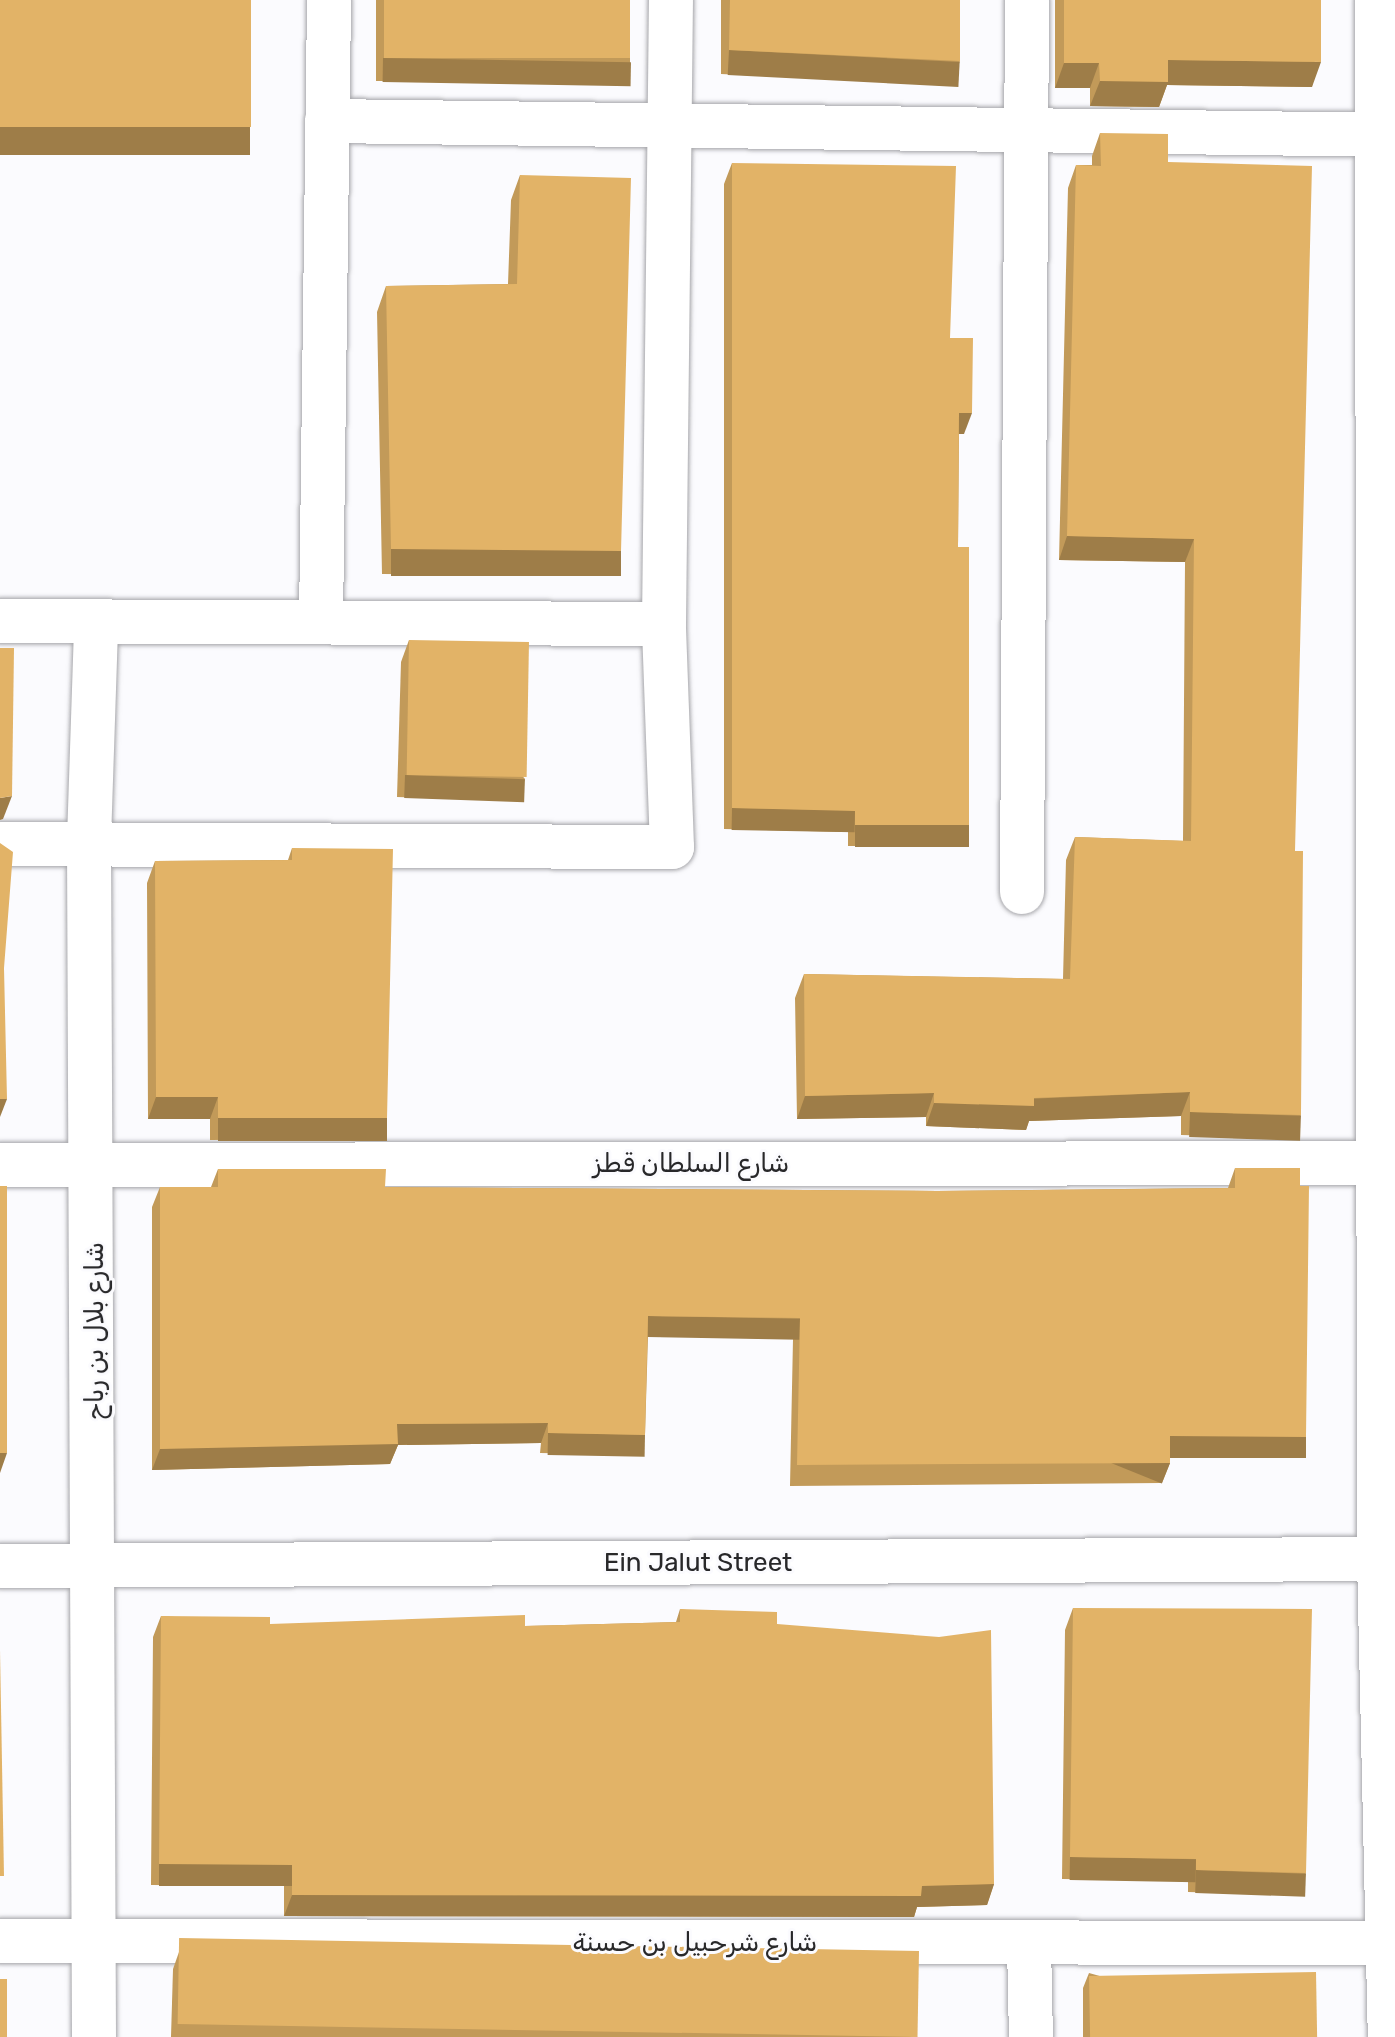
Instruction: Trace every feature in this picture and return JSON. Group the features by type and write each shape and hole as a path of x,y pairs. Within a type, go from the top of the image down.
{"street":[{"path":"321,622 329,0"},
{"path":"0,844 89,840 672,847 664,624 671,0"},
{"path":"1022,892 1027,0"},
{"path":"1377,0 1386,134 1382,1163 1390,2037"},
{"path":"327,121 1027,134 1386,134"},
{"path":"0,621 96,624 664,624"},
{"name":"شارع بلال بن رباح","path":"94,2037 95,1165 89,840 96,624"},
{"name":"شارع السلطان قطز","path":"0,1165 1382,1163"},
{"name":"Ein Jalut Street","path":"0,1566 1387,1559"},
{"name":"شارع شرحبيل بن حسنة","path":"0,1941 1389,1943"},
{"path":"1029,1944 1031,2037"}],"building":[{"path":"0,0 251,0 251,127 0,127"},
{"path":"384,0 630,0 630,58 384,58"},
{"path":"730,0 960,0 960,61 729,50"},
{"path":"1064,0 1321,0 1321,62 1168,60 1168,82 1100,81 1099,63 1064,63"},
{"path":"1100,133 1168,134 1168,162 1312,166 1295,851 1303,851 1301,1115 1190,1112 1190,1092 1034,1098 1034,1106 934,1103 934,1093 805,1096 804,974 1070,979 1075,837 1191,841 1194,539 1067,536 1076,165 1101,166"},
{"path":"732,163 956,166 950,338 973,338 972,413 959,413 958,547 969,547 969,825 855,825 855,811 732,808"},
{"path":"520,175 631,178 621,551 391,549 386,286 517,284"},
{"path":"409,640 529,642 527,777 407,775"},
{"path":"0,648 14,648 12,796 0,798"},
{"path":"0,843 13,852 4,968 7,1099 0,1099"},
{"path":"292,848 393,849 387,1118 218,1118 218,1097 156,1097 155,861 292,860"},
{"path":"1235,1168 1300,1168 1300,1186 1309,1186 1306,1437 1170,1436 1170,1463 797,1465 800,1318 648,1316 645,1435 548,1433 548,1423 397,1424 398,1444 160,1449 160,1187 218,1187 218,1169 386,1169 385,1187 937,1191 1235,1188"},
{"path":"0,1186 7,1186 7,1453 0,1453"},
{"path":"1073,1608 1312,1609 1306,1873 1196,1870 1196,1859 1070,1857"},
{"path":"680,1609 777,1612 777,1624 939,1637 991,1630 994,1884 922,1886 921,1896 292,1895 292,1865 159,1864 161,1616 270,1617 270,1624 525,1615 525,1626 680,1622"},
{"path":"0,1650 4,1876 0,1876"},
{"path":"179,1938 919,1951 917,2037 178,2024"},
{"path":"1316,1972 1317,2037 1090,2037 1089,1976"},
{"path":"0,1979 7,1979 7,2037 0,2037"}]}
